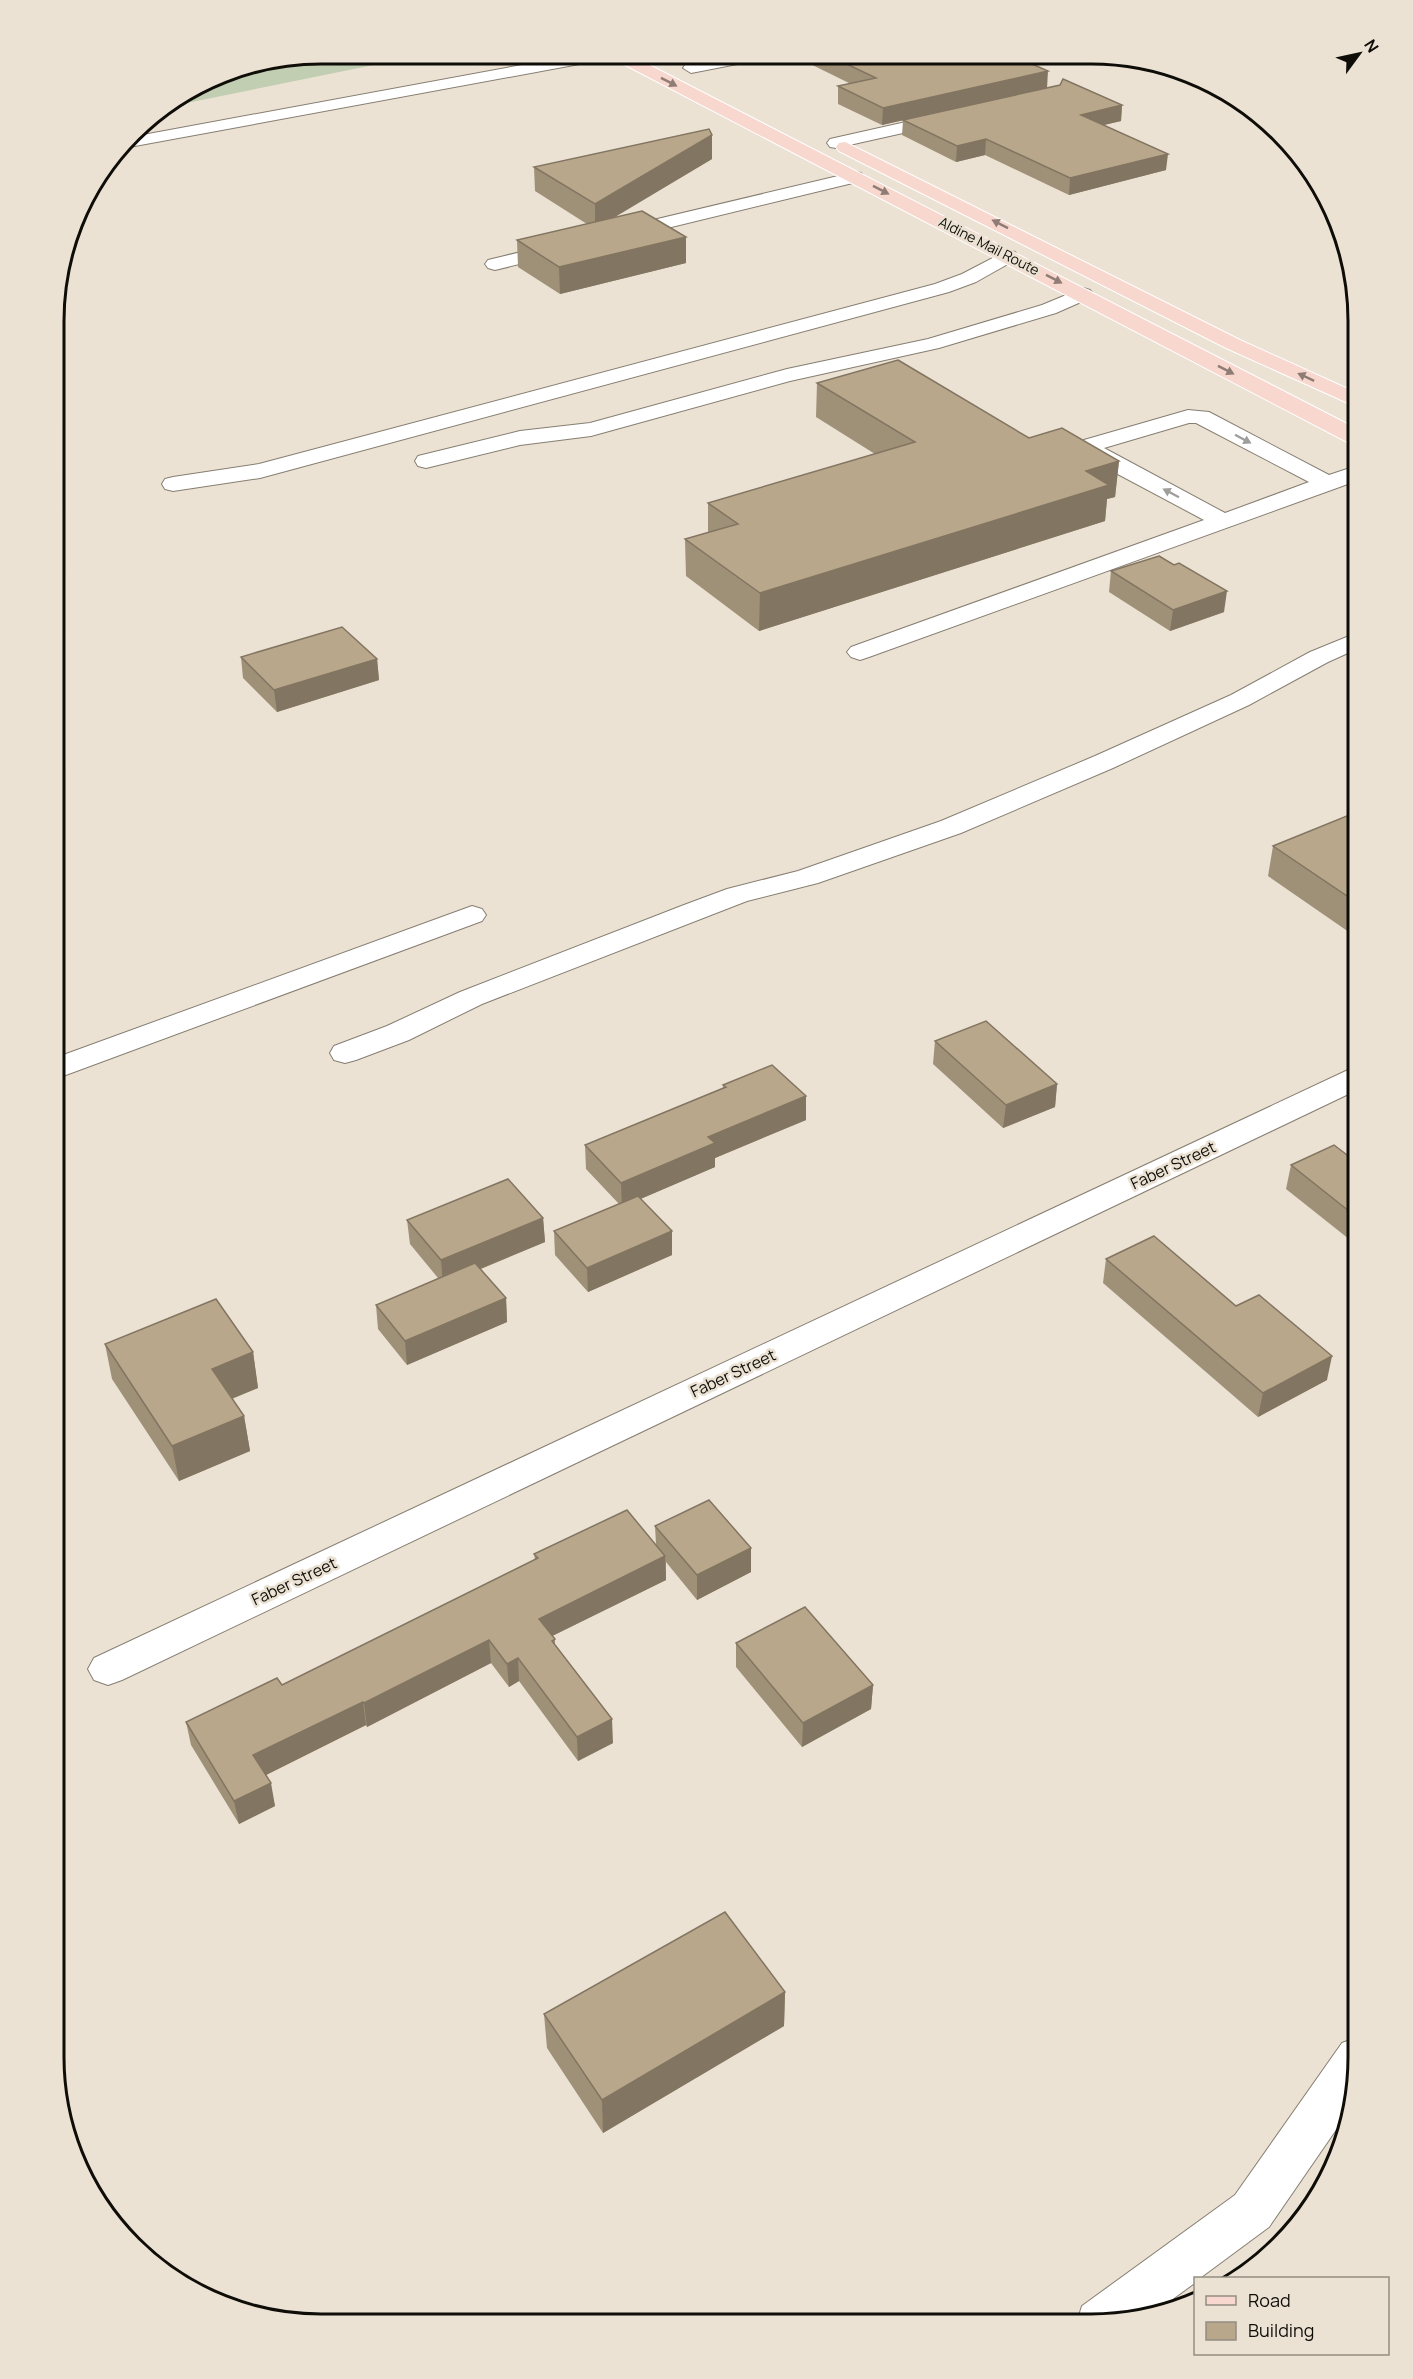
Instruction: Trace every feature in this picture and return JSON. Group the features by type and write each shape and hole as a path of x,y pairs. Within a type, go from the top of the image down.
{"main road":[{"name":"Aldine Mail Route","path":"636,64 1348,433"},
{"path":"682,64 722,84"},
{"name":"Aldine Mail Route","path":"815,132 1233,344 1348,397"},
{"path":"805,151 836,143"},
{"path":"1083,294 1116,283"}],"street":[{"path":"139,141 553,64"},
{"path":"691,68 710,64"},
{"path":"836,143 961,115"},
{"path":"600,238 855,177"},
{"path":"495,264 577,244"},
{"path":"173,484 260,471 930,291 969,278 1008,256"},
{"path":"426,461 520,438 591,429 787,375 932,344 1049,309 1083,294"},
{"path":"1222,521 1090,450 1092,445 1188,416 1200,417 1327,483"},
{"path":"861,652 1348,476"},
{"path":"345,1053 398,1033 471,998 694,911 737,895 808,877 951,827 1240,700 1348,644"},
{"path":"64,1066 472,915"},
{"name":"Faber Street","path":"108,1669 1348,1082"},
{"path":"1114,2313 1252,2211 1348,2072"}],"green space":[{"path":"321,64 379,64 187,103 223,84 271,69"}],"building":[{"path":"847,64 1032,64 1048,71 883,108 838,86 876,78"},
{"path":"1063,79 1122,105 1081,115 1168,154 1070,178 986,139 957,146 903,120 1060,85"},
{"path":"709,129 712,135 595,204 534,167"},
{"path":"642,211 686,237 559,267 517,240"},
{"path":"898,360 1029,438 1062,428 1119,461 1086,471 1109,485 760,593 685,539 738,524 708,503 915,442 817,383"},
{"path":"1159,556 1174,565 1179,563 1227,591 1173,610 1111,571"},
{"path":"342,627 377,659 274,690 241,657"},
{"path":"1348,815 1348,897 1273,846"},
{"path":"986,1021 1057,1084 1006,1105 935,1041"},
{"path":"772,1065 806,1096 708,1137 715,1143 621,1183 585,1145 726,1087 723,1085"},
{"path":"1334,1145 1348,1156 1348,1210 1291,1165"},
{"path":"508,1179 543,1218 441,1260 407,1220"},
{"path":"638,1196 672,1231 587,1268 554,1231"},
{"path":"1154,1236 1236,1306 1259,1295 1332,1356 1263,1393 1106,1259"},
{"path":"475,1263 506,1298 405,1341 376,1305"},
{"path":"216,1299 253,1352 212,1369 244,1416 172,1446 105,1344"},
{"path":"709,1500 751,1548 697,1575 655,1526"},
{"path":"627,1510 665,1556 539,1619 555,1639 552,1641 612,1719 577,1737 518,1658 507,1664 489,1640 364,1703 253,1755 271,1783 234,1801 186,1722 277,1678 282,1685 538,1558 534,1554"},
{"path":"805,1607 873,1685 803,1723 736,1643"},
{"path":"725,1912 785,1992 602,2100 544,2014"}]}
